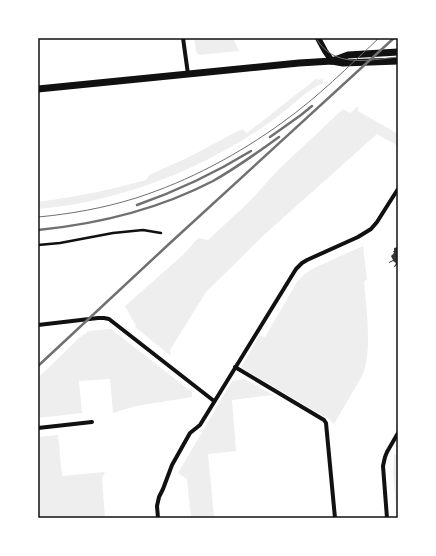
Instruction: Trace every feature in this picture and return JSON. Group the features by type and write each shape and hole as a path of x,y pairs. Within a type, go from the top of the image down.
{"main road":[{"path":"332,61 348,55 398,52"},
{"path":"38,89 299,62 332,61 343,63 398,61"}],"street":[{"path":"183,38 188,74"},
{"path":"318,38 332,61"},
{"path":"158,518 157,506 159,498 172,464 190,433 200,425 290,278 299,266 307,260 358,237 371,229 398,189"},
{"path":"38,324 98,318 109,319 214,401"},
{"path":"235,367 324,420 326,423 335,518"},
{"path":"38,428 92,422"},
{"path":"387,518 382,471 383,462 398,433"}],"lane":[{"path":"38,245 60,243 113,233 143,230 161,233"}],"shaded area":[{"path":"194,38 233,38 239,51 199,55 196,52"},
{"path":"322,78 326,78 322,79 323,83 306,93 269,123 225,150 174,175 120,194 93,201 38,209 38,202 92,193 146,180 149,175 187,158 242,129 247,133 316,79 320,80"},
{"path":"358,106 358,111 398,134 398,146 377,134 265,234 206,292 170,350 171,356 135,327 136,326 125,306 184,254 198,238 208,240 250,201 279,169 343,109 350,113"},
{"path":"363,246 367,280 364,281 368,329 367,355 362,376 334,424 330,420 242,368 242,366 259,336 265,337 297,282 301,278 314,268"},
{"path":"111,329 192,392 192,397 136,406 113,413 110,379 79,381 82,413 38,418 38,378 79,338 89,331"},
{"path":"245,379 273,395 232,400 236,451 208,454 214,518 191,518 187,479 178,473 232,381"},
{"path":"58,435 62,476 105,472 102,478 105,518 38,518 38,437"},
{"path":"397,454 398,518 393,473 394,455"}],"building":[{"path":"398,247 398,263 394,267 396,263 393,261 389,262 393,260 391,256 394,253 394,248"}],"tram line":[{"path":"316,38 323,48 342,58 352,60 375,60 398,57"},
{"path":"38,217 87,210 124,202 156,191 213,166 266,134 296,112 332,82 379,38"}],"railway":[{"path":"38,366 394,38"},
{"path":"270,137 312,106"},
{"path":"38,230 83,224 106,219 128,214 171,200 213,181 255,155 279,137"},
{"path":"137,205 196,181 251,151"}]}
